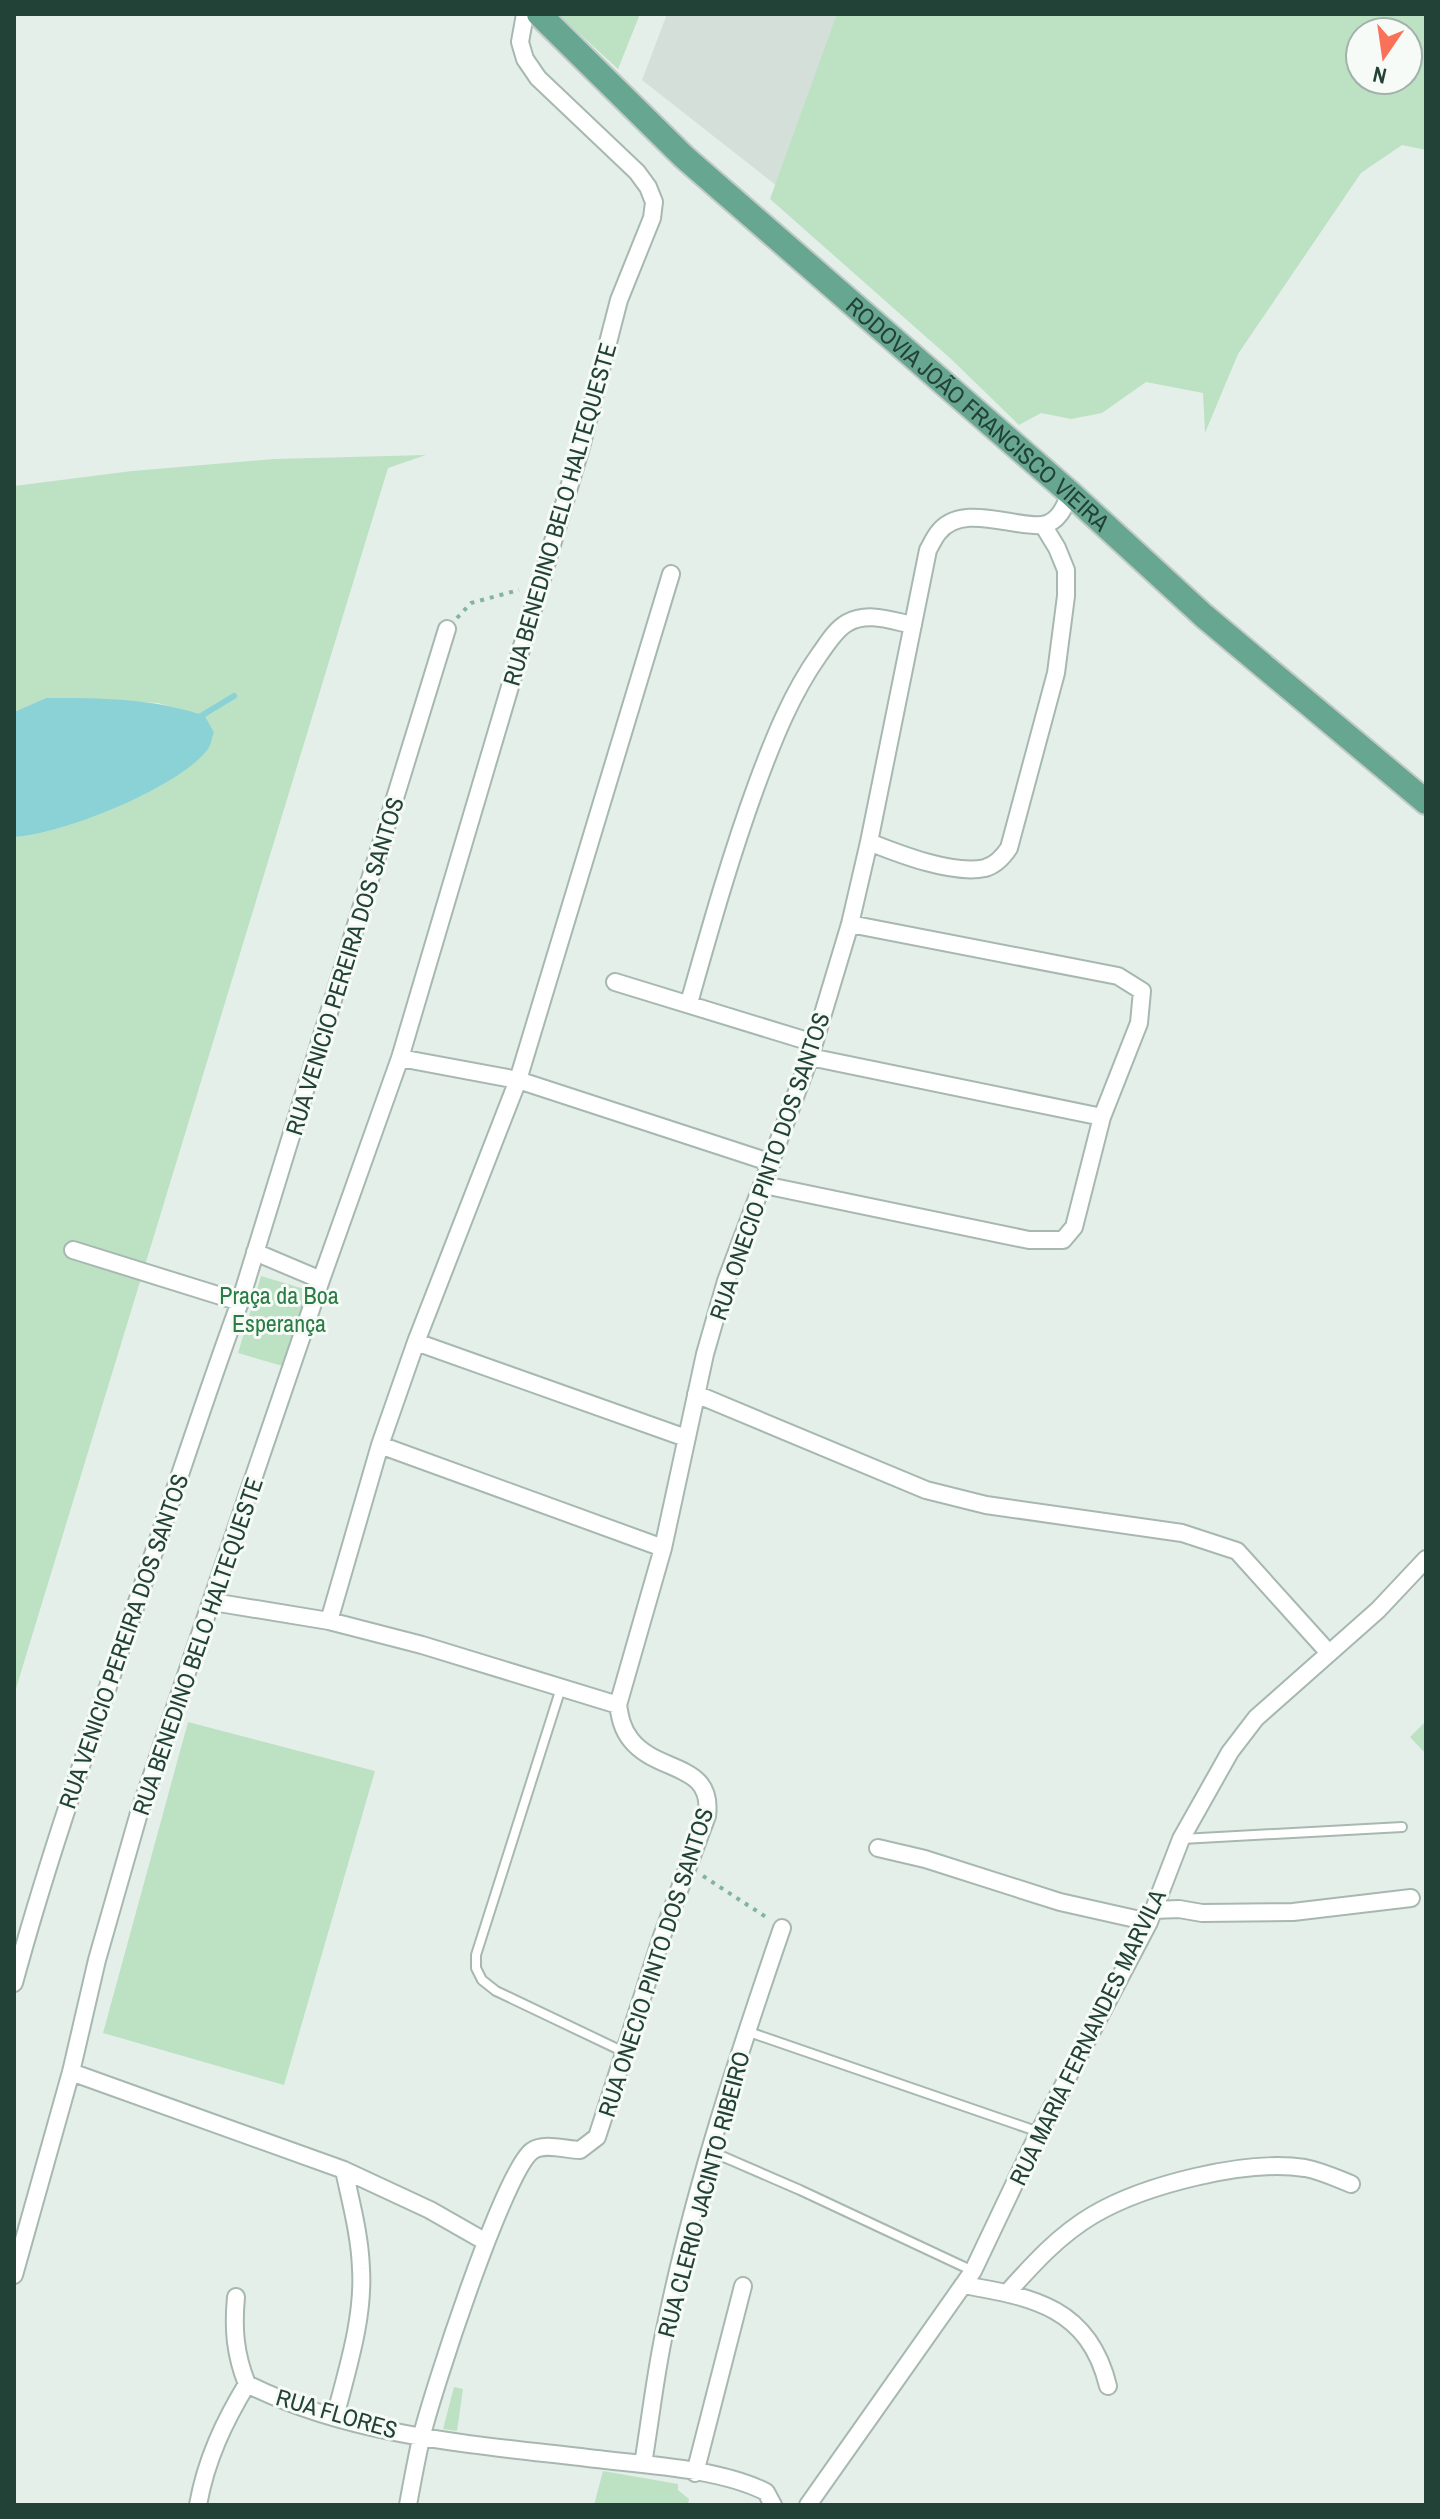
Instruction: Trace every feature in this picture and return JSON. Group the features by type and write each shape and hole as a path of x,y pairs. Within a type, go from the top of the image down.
{"main road":[{"name":"RODOVIA JOÃO FRANCISCO VIEIRA","path":"539,14 684,157 1070,493 1204,616 1426,802"}],"street":[{"name":"RUA BENEDINO BELO HALTEQUESTE","path":"14,2275 19,2243 71,2072 97,1960 139,1813 400,1058 581,447 619,300 645,237 654,202 637,172 538,78 525,59 520,42 525,14"},
{"path":"869,842 901,855 970,869 988,867 1000,860 1009,848 1056,673 1066,596 1066,570 1043,525 1057,518 1065,508 1070,493"},
{"name":"RUA ONECIO PINTO DOS SANTOS","path":"408,2505 421,2437 486,2242 513,2180 530,2152 539,2147 580,2150 597,2137 707,1816 709,1800 705,1787 696,1777 669,1767 631,1740 622,1724 618,1705 663,1548 696,1394 726,1281 812,1050 850,924 928,550 938,532 952,522 972,518 1043,525"},
{"path":"329,1621 380,1445 416,1342 518,1080 671,574"},
{"path":"689,1003 746,813 773,741 809,670 834,634 859,618 874,617 913,625"},
{"name":"RUA VENICIO PEREIRA DOS SANTOS","path":"14,1983 72,1793 203,1401 240,1302 447,629"},
{"path":"764,1185 1029,1240 1063,1240 1074,1227 1102,1117 1139,1023 1142,991 1118,976 850,924"},
{"path":"615,982 689,1003 812,1050 1102,1117"},
{"path":"400,1058 518,1080 772,1163"},
{"path":"73,1250 240,1302"},
{"path":"255,1252 321,1280"},
{"path":"416,1342 686,1438"},
{"path":"696,1394 926,1490 1014,1510 1182,1533 1226,1546 1237,1551 1255,1567 1329,1653"},
{"path":"380,1445 663,1548"},
{"name":"RUA MARIA FERNANDES MARVILA","path":"808,2505 968,2278 1039,2132 1152,1916 1181,1839 1230,1752 1256,1718 1378,1610 1426,1559"},
{"path":"213,1602 329,1621 422,1645 618,1705"},
{"path":"878,1848 925,1859 1060,1902 1152,1916 1179,1909 1202,1913 1293,1912 1411,1898"},
{"name":"RUA CLERIO JACINTO RIBEIRO","path":"643,2464 667,2320 710,2151 746,2031 782,1928"},
{"path":"71,2072 344,2170 430,2210 486,2242"},
{"path":"1007,2293 1059,2239 1094,2214 1145,2193 1219,2172 1256,2167 1305,2168 1351,2184"},
{"path":"335,2417 349,2362 362,2271 344,2170"},
{"path":"968,2278 1057,2312 1084,2332 1103,2365 1108,2386"},
{"path":"695,2473 743,2286"},
{"name":"RUA FLORES","path":"236,2297 233,2324 238,2362 247,2384 276,2398 335,2417 421,2437 643,2464 735,2480 770,2498"},
{"path":"198,2505 213,2448 247,2384"}],"lane":[{"path":"561,1687 486,1920 476,1955 476,1968 482,1980 496,1991 624,2052"},
{"path":"1181,1839 1402,1827"},
{"path":"746,2031 1039,2132"},
{"path":"710,2151 800,2190 968,2278"}],"path":[{"path":"447,629 471,603 509,591 540,588"},
{"path":"688,1866 782,1928"}],"shaded area":[{"path":"667,14 844,14 777,186 642,80"}],"green space":[{"path":"558,14 640,14 618,69"},
{"path":"837,14 1426,14 1426,150 1402,145 1361,173 1238,354 1205,433 1203,393 1146,382 1102,413 1071,419 1041,413 1019,425 951,359 770,199"},
{"path":"426,455 388,468 14,1695 14,837 88,819 146,793 193,764 208,747 214,732 205,716 158,703 46,698 14,712 14,486 132,471 274,459"},
{"name":"Praça da Boa Esperança","path":"261,1276 311,1291 286,1367 238,1353"},
{"path":"1426,1721 1426,1754 1410,1737"},
{"path":"188,1722 375,1771 284,2085 103,2033"},
{"path":"454,2387 463,2389 457,2431 443,2429"},
{"path":"603,2471 678,2484 678,2490 689,2499 688,2505 594,2505"}],"water":[{"path":"46,698 107,699 166,706 205,716 214,732 208,749 193,764 146,793 88,819 14,837 14,712"}],"waterway":[{"path":"196,719 234,696"}]}
